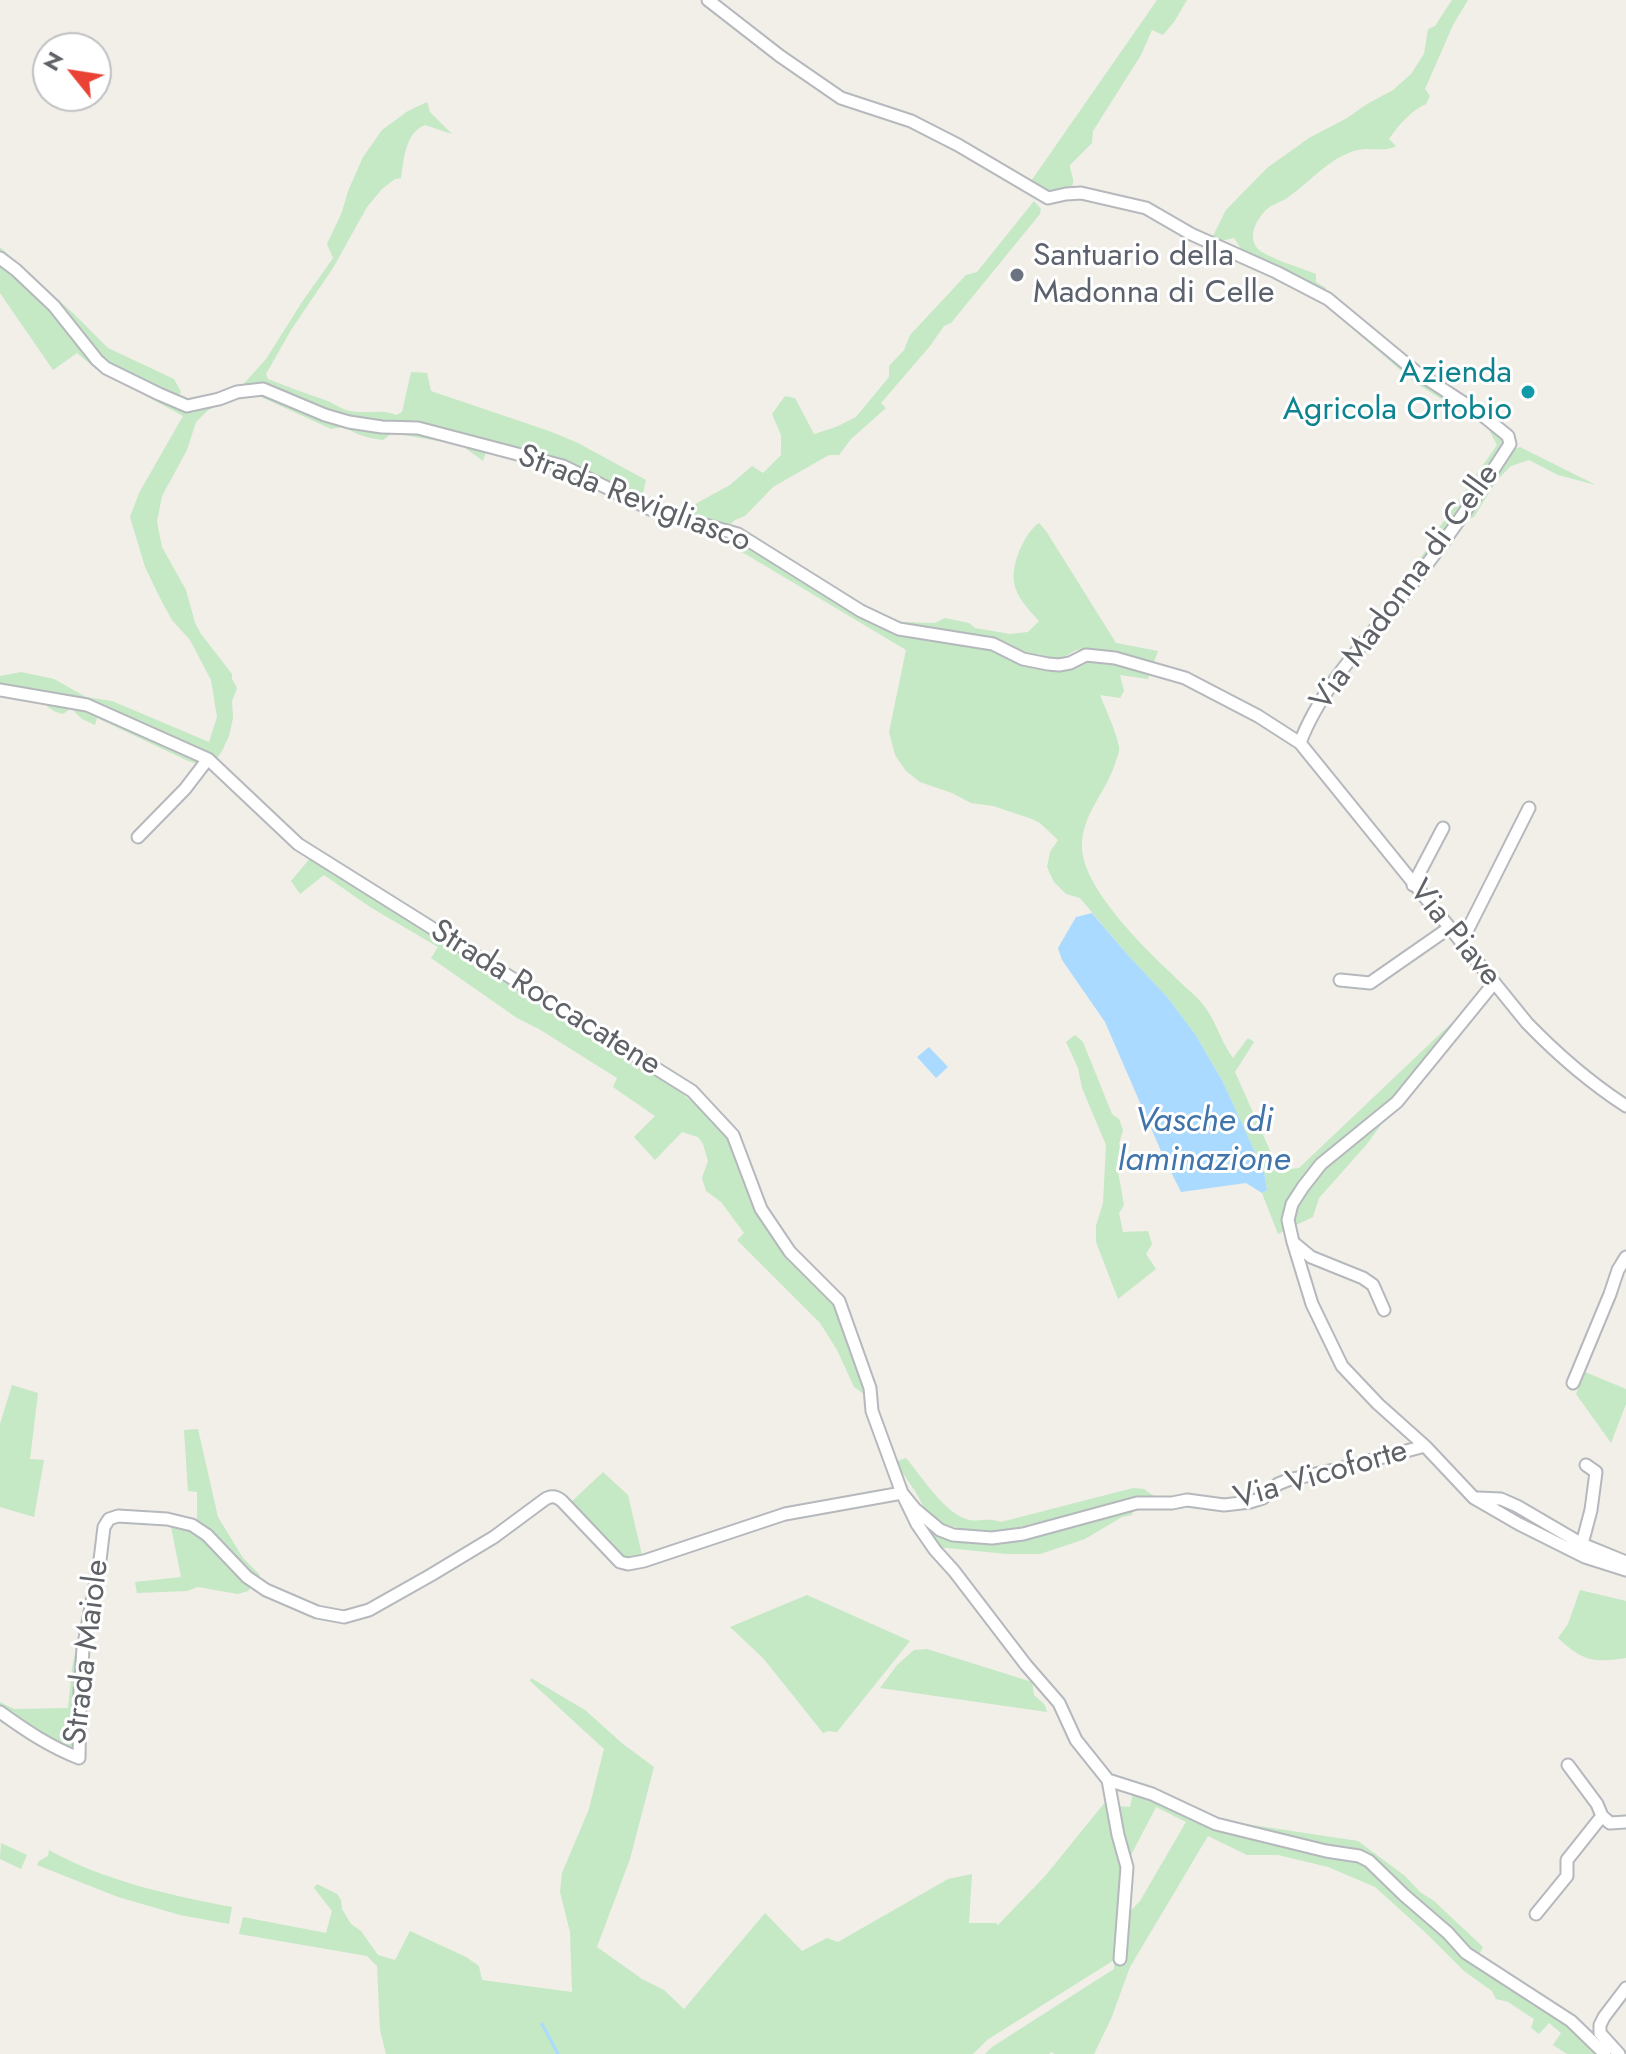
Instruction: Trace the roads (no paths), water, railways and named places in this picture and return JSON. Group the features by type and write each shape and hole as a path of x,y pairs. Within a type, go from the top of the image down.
{"street":[{"name":"Via Madonna di Celle","path":"708,0 841,98 911,121 1048,198 1081,193 1146,208 1191,234 1328,299 1415,371 1481,414 1508,436 1510,444 1450,534 1331,686 1308,721 1300,743"},
{"name":"Strada Revigliasco","path":"0,258 54,306 106,368 187,406 237,392 263,389 349,422 418,428 563,466 654,511 751,540 861,611 899,629 993,644 1023,659 1048,664 1070,663 1086,655 1115,658 1185,678 1258,716 1300,743"},
{"name":"Strada Roccacatene","path":"0,690 87,705 208,759 298,844 692,1091 733,1135 761,1209 790,1252 839,1301 870,1388 872,1411 902,1493 917,1524 1059,1703 1076,1740 1108,1780 1127,1867 1120,1959"},
{"name":"Via Piave","path":"1300,743 1413,885 1549,1045 1594,1085 1626,1106"},
{"path":"138,837 185,789 208,759"},
{"path":"1461,943 1529,808"},
{"path":"1413,885 1443,828"},
{"path":"1340,980 1370,983 1449,928"},
{"path":"1494,983 1397,1102 1321,1164 1292,1204 1288,1220 1312,1304 1342,1366 1378,1404 1425,1446 1474,1498 1585,1557 1626,1570"},
{"path":"1293,1242 1311,1257 1373,1285 1384,1310"},
{"path":"1573,1383 1626,1257"},
{"name":"Via Vicoforte","path":"902,1493 940,1530 953,1535 992,1538 1023,1534 1137,1503 1187,1500 1224,1505 1250,1502 1263,1498 1278,1484 1288,1480 1425,1446"},
{"path":"1582,1544 1596,1472 1586,1465"},
{"name":"Strada Maiole","path":"0,1712 25,1730 79,1758 83,1649 104,1527 109,1519 118,1516 167,1519 192,1525 207,1535 255,1584 317,1612 349,1616 369,1610 458,1559 552,1496 562,1501 620,1562 628,1564 649,1560 785,1514 902,1493"},
{"path":"1474,1498 1501,1499 1582,1544 1626,1562"},
{"path":"1568,1765 1597,1804 1602,1816 1610,1823 1626,1822"},
{"path":"1108,1780 1152,1794 1216,1824 1359,1856 1369,1861 1466,1953 1571,2021 1605,2054"},
{"path":"1536,1914 1567,1876 1567,1860 1602,1816"},
{"path":"1619,2054 1600,2033 1600,2025 1626,1988"}],"water":[{"name":"Vasche di laminazione","path":"1092,913 1168,998 1195,1034 1223,1082 1264,1172 1267,1190 1262,1193 1246,1183 1181,1192 1105,1022 1062,960 1058,948 1076,917"},
{"path":"929,1047 948,1067 936,1078 917,1057"}],"waterway":[{"path":"542,2024 558,2054"}],"place":[{"name":"Santuario della Madonna di Celle","path":"1017,275"},
{"name":"Azienda Agricola Ortobio","path":"1528,392"}]}
